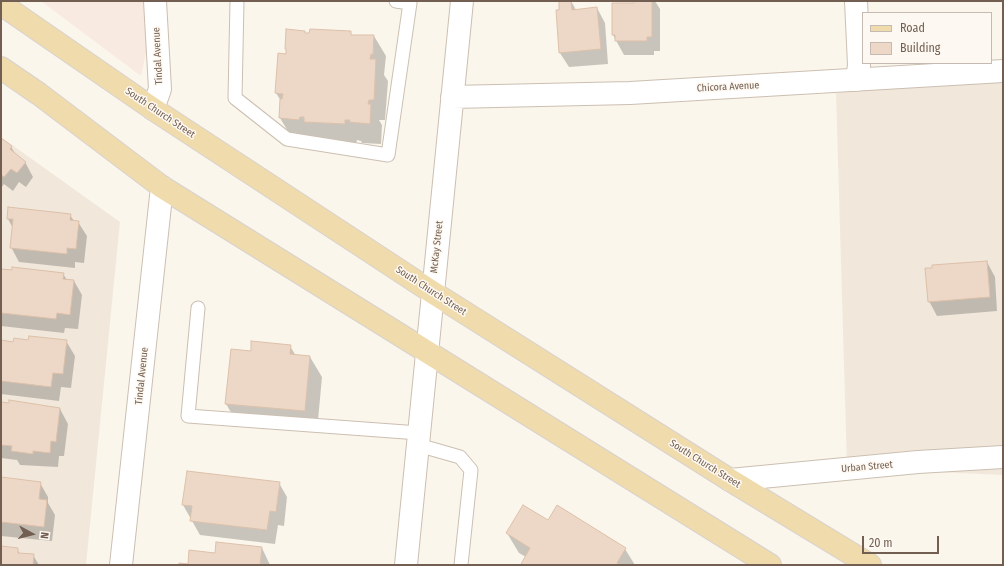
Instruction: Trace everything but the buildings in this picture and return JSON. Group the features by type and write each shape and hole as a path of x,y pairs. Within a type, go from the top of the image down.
{"main road":[{"name":"South Church Street","path":"1,4 153,109 432,292 730,480 870,565"},
{"path":"1,68 39,94 162,187 770,565"}],"street":[{"name":"Tindal Avenue","path":"153,109 160,89 155,1"},
{"name":"McKay Street","path":"406,565 462,1"},
{"path":"856,1 859,65 857,80"},
{"name":"Chicora Avenue","path":"452,97 630,93 1003,71"},
{"name":"Tindal Avenue","path":"121,565 162,187"},
{"name":"Urban Street","path":"730,480 918,462 1003,457"}],"lane":[{"path":"237,1 235,98 287,139 388,155 410,3 396,1"},
{"path":"198,308 188,416 418,439 460,457 471,470 461,565"}],"shaded area":[{"path":"41,1 149,1 152,25 141,76"},
{"path":"1003,75 1003,475 847,468 836,93"},
{"path":"1,137 120,222 86,565 1,565"}]}
